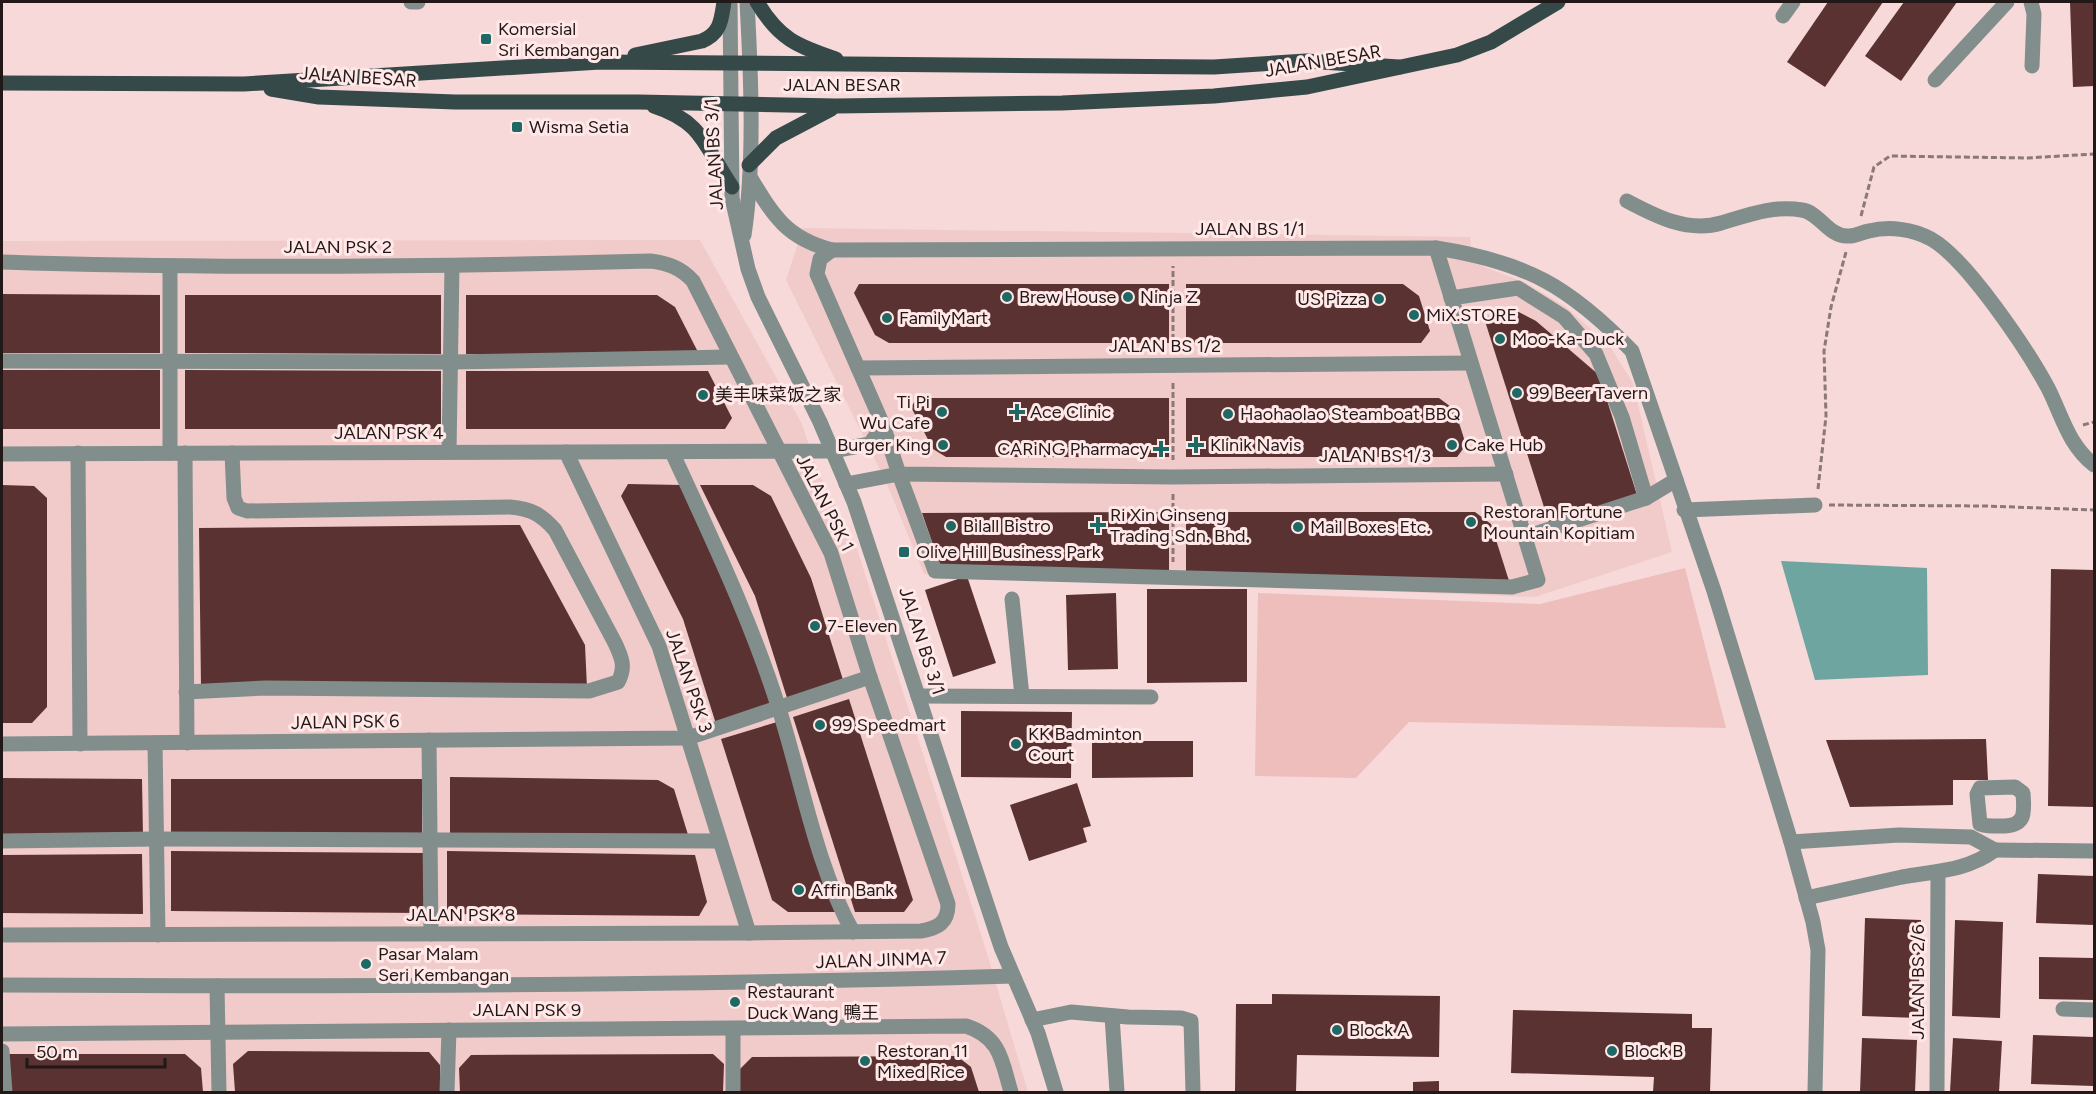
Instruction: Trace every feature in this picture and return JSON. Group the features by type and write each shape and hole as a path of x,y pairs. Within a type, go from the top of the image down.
{"main road":[{"path":"600,62 712,37 719,28 724,2"},
{"path":"757,2 771,26 802,47 850,64"},
{"path":"1399,67 1457,55 1491,42 1558,2"},
{"name":"JALAN BESAR","path":"2,83 244,84 600,62 730,61 1214,67 1306,61 1399,67"},
{"name":"JALAN BESAR","path":"244,84 320,97 455,102 638,102 836,106 1062,103 1214,96 1307,87 1399,67"},
{"path":"638,102 684,118 708,146 732,187"},
{"path":"749,171 776,138 811,117 836,106"}],"street":[{"path":"411,2 418,2"},
{"name":"JALAN BS 3/1","path":"730,2 732,187 743,244 758,297 846,484 887,596 1002,947 1032,1020 1056,1092"},
{"name":"JALAN BS 3/1","path":"743,244 750,198 750,62 747,2"},
{"path":"1783,16 1793,2"},
{"path":"1935,80 2007,2"},
{"path":"2031,2 2034,14 2032,66"},
{"name":"JALAN BS 1/1","path":"749,171 786,230 800,239 832,250 1436,248 1520,267 1565,292 1606,324 1632,351 1684,510 1714,591 1791,842 1818,950 1815,1092"},
{"path":"1626,201 1661,218 1688,225 1720,224 1759,211 1783,208 1804,210 1841,236 1852,237 1869,231 1895,228 1929,238 1959,260 2034,362 2077,450 2094,465"},
{"path":"832,250 820,259 817,274 883,425 935,571 1512,587 1538,580 1436,248"},
{"name":"JALAN PSK 2","path":"2,262 170,267 452,266 650,261 674,266"},
{"path":"449,452 452,266"},
{"name":"JALAN PSK 1","path":"674,266 693,281 777,452 831,553 870,677 947,896 946,919 940,925 921,930"},
{"path":"170,267 170,361 177,453 187,743"},
{"path":"1451,297 1518,288 1564,317 1596,354 1622,417 1646,498"},
{"path":"2,361 450,362 730,357"},
{"name":"JALAN BS 1/2","path":"858,368 1471,363"},
{"name":"JALAN PSK 4","path":"2,454 832,451 870,444 883,425"},
{"name":"JALAN PSK 3","path":"566,452 659,646 718,841 749,933"},
{"path":"672,452 732,581 779,710 829,877 842,913 853,932"},
{"path":"78,453 80,744"},
{"path":"186,692 266,688 589,691 618,682 623,671 622,659 615,643 555,530 542,515 528,509 510,507 247,511 238,508 234,498 232,453"},
{"name":"JALAN BS 1/3","path":"846,484 899,474 1173,477 1506,474"},
{"path":"1525,537 1646,498 1676,480"},
{"path":"1684,510 1815,505"},
{"path":"1012,599 1022,696"},
{"name":"JALAN PSK 6","path":"2,744 688,738 779,710 870,677"},
{"path":"918,696 1151,697"},
{"path":"429,740 431,934"},
{"path":"155,743 158,935"},
{"path":"1999,850 2002,826"},
{"path":"1791,842 1899,835 1971,837 1999,850 2094,851"},
{"path":"2,842 156,839 718,841"},
{"path":"1806,898 1906,877 1938,873 1979,862 1999,850"},
{"name":"JALAN BS 2/6","path":"1936,1092 1938,873"},
{"name":"JALAN PSK 8","path":"2,935 749,933 921,930"},
{"name":"JALAN JINMA 7","path":"2,985 749,984 1014,976"},
{"path":"217,986 219,1092"},
{"path":"2063,1009 2094,1010"},
{"path":"1032,1020 1071,1012 1181,1018 1191,1021 1193,1092"},
{"path":"1113,1016 1117,1092"},
{"name":"JALAN PSK 9","path":"2,1034 966,1026 981,1031 994,1042 1011,1092"},
{"path":"733,1029 733,1092"},
{"path":"447,1092 449,1030"},
{"path":"2,1051 5,1092"}],"path":[{"path":"2094,154 2026,158 1890,156 1874,167 1869,177 1869,195 1843,259 1824,351 1826,416 1815,505 1986,506 2094,510"},
{"path":"1173,282 1173,346"},
{"path":"1172,405 1173,576"}],"shaded area":[{"name":"Olive Hill Business Park","path":"803,228 1470,237 1472,262 1526,283 1566,307 1609,345 1633,383 1672,552 1535,597 924,574 887,484 786,280"},
{"path":"700,240 802,424 818,472 857,549 986,950 1028,1092 2,1092 2,241"},
{"path":"1685,568 1726,728 1409,722 1356,778 1255,776 1258,593 1540,604"}],"water":[{"path":"1781,561 1927,568 1928,675 1815,680"}],"building":[{"path":"1828,2 1883,2 1825,87 1787,62"},
{"path":"1904,2 1957,2 1901,81 1865,56"},
{"path":"2070,2 2094,2 2094,86 2073,87"},
{"path":"859,284 1169,284 1169,343 889,343 875,335 854,293"},
{"path":"1186,284 1403,284 1419,296 1430,331 1421,343 1186,343"},
{"path":"2,294 160,295 160,353 2,353"},
{"path":"185,295 441,295 441,354 185,353"},
{"path":"466,295 657,295 675,307 699,354 466,354"},
{"path":"1513,309 1536,321 1599,375 1638,498 1550,526 1484,318"},
{"path":"2,370 160,370 160,429 2,429"},
{"path":"185,370 441,371 441,429 185,429"},
{"path":"466,371 708,371 732,418 725,429 466,429"},
{"path":"917,398 1169,398 1169,457 946,457 933,449 911,407"},
{"path":"1186,398 1439,398 1455,410 1466,445 1457,457 1186,457"},
{"path":"628,484 681,485 727,576 772,706 716,724 683,619 621,496"},
{"path":"2,485 34,486 47,498 47,707 32,723 2,723"},
{"path":"700,485 753,485 771,496 811,578 844,683 788,701 755,596"},
{"path":"1169,512 1169,574 941,568 922,513"},
{"path":"1186,512 1475,512 1491,524 1510,584 1186,574"},
{"path":"520,525 585,645 587,688 201,687 199,528"},
{"path":"2051,569 2094,570 2094,807 2048,806"},
{"path":"967,576 996,663 953,677 925,590"},
{"path":"1147,589 1247,589 1247,682 1147,683"},
{"path":"1116,593 1118,669 1068,670 1066,595"},
{"path":"849,699 913,900 904,912 855,912 793,717"},
{"name":"KK Badminton Court","path":"961,711 1072,712 1071,778 961,777"},
{"path":"777,722 838,912 788,912 772,900 721,739"},
{"path":"1986,739 1988,780 1953,780 1953,805 1850,807 1826,740"},
{"path":"1092,741 1193,741 1193,777 1092,778"},
{"path":"450,777 658,780 674,789 689,838 450,835"},
{"path":"2,778 142,779 143,837 2,837"},
{"path":"171,779 422,779 422,836 171,836"},
{"path":"1077,783 1091,826 1083,828 1087,842 1029,861 1010,805"},
{"path":"171,851 424,853 424,913 171,911"},
{"path":"447,851 695,855 707,902 699,916 447,914"},
{"path":"142,854 143,914 2,913 2,855"},
{"path":"2038,874 2094,876 2094,925 2036,923"},
{"path":"1865,918 1921,920 1918,1018 1862,1016"},
{"path":"1955,920 2003,922 2000,1018 1952,1016"},
{"path":"2039,957 2094,958 2094,1000 2039,999"},
{"name":"Block A","path":"1272,994 1440,996 1439,1057 1297,1055 1296,1092 1235,1092 1236,1004 1272,1004"},
{"name":"Block B","path":"1513,1010 1692,1014 1692,1028 1712,1028 1710,1092 1653,1092 1654,1077 1511,1073"},
{"path":"2033,1035 2094,1037 2094,1086 2031,1084"},
{"path":"1862,1038 1917,1040 1915,1092 1860,1092"},
{"path":"1953,1038 2002,1041 1999,1092 1950,1092"},
{"path":"248,1051 429,1052 440,1065 440,1092 235,1092 233,1064"},
{"path":"9,1054 185,1054 201,1068 203,1092 11,1092"},
{"path":"713,1054 724,1064 723,1092 460,1092 459,1068 471,1055"},
{"path":"957,1056 971,1067 979,1092 740,1092 740,1069 752,1057"},
{"path":"1439,1081 1439,1092 1413,1092 1413,1082"}],"place":[{"name":"Komersial Sri Kembangan","path":"486,39"},
{"name":"Wisma Setia","path":"517,127"},
{"name":"Brew House","path":"1007,297"},
{"name":"Ninja Z","path":"1128,297"},
{"name":"US Pizza","path":"1379,299"},
{"name":"MiX.STORE","path":"1414,315"},
{"name":"FamilyMart","path":"887,318"},
{"name":"Moo-Ka-Duck","path":"1500,339"},
{"name":"99 Beer Tavern","path":"1517,393"},
{"name":"美丰味菜饭之家","path":"703,395"},
{"name":"Ti Pi Wu Cafe","path":"942,412"},
{"name":"Ace Clinic","path":"1017,412"},
{"name":"Haohaolao Steamboat BBQ","path":"1228,414"},
{"name":"Burger King","path":"943,445"},
{"name":"Klinik Navis","path":"1196,445"},
{"name":"Cake Hub","path":"1452,445"},
{"name":"CARiNG Pharmacy","path":"1161,449"},
{"name":"Restoran Fortune Mountain Kopitiam","path":"1471,522"},
{"name":"Ri Xin Ginseng Trading Sdn. Bhd.","path":"1098,525"},
{"name":"Bilall Bistro","path":"951,526"},
{"name":"Mail Boxes Etc.","path":"1298,527"},
{"name":"Olive Hill Business Park","path":"904,552"},
{"name":"7-Eleven","path":"815,626"},
{"name":"99 Speedmart","path":"820,725"},
{"name":"KK Badminton Court","path":"1016,744"},
{"name":"Affin Bank","path":"799,890"},
{"name":"Pasar Malam Seri Kembangan","path":"366,964"},
{"name":"Restaurant Duck Wang 鴨王","path":"735,1002"},
{"name":"Block A","path":"1337,1030"},
{"name":"Block B","path":"1612,1051"},
{"name":"Restoran 11 Mixed Rice","path":"865,1061"}]}
